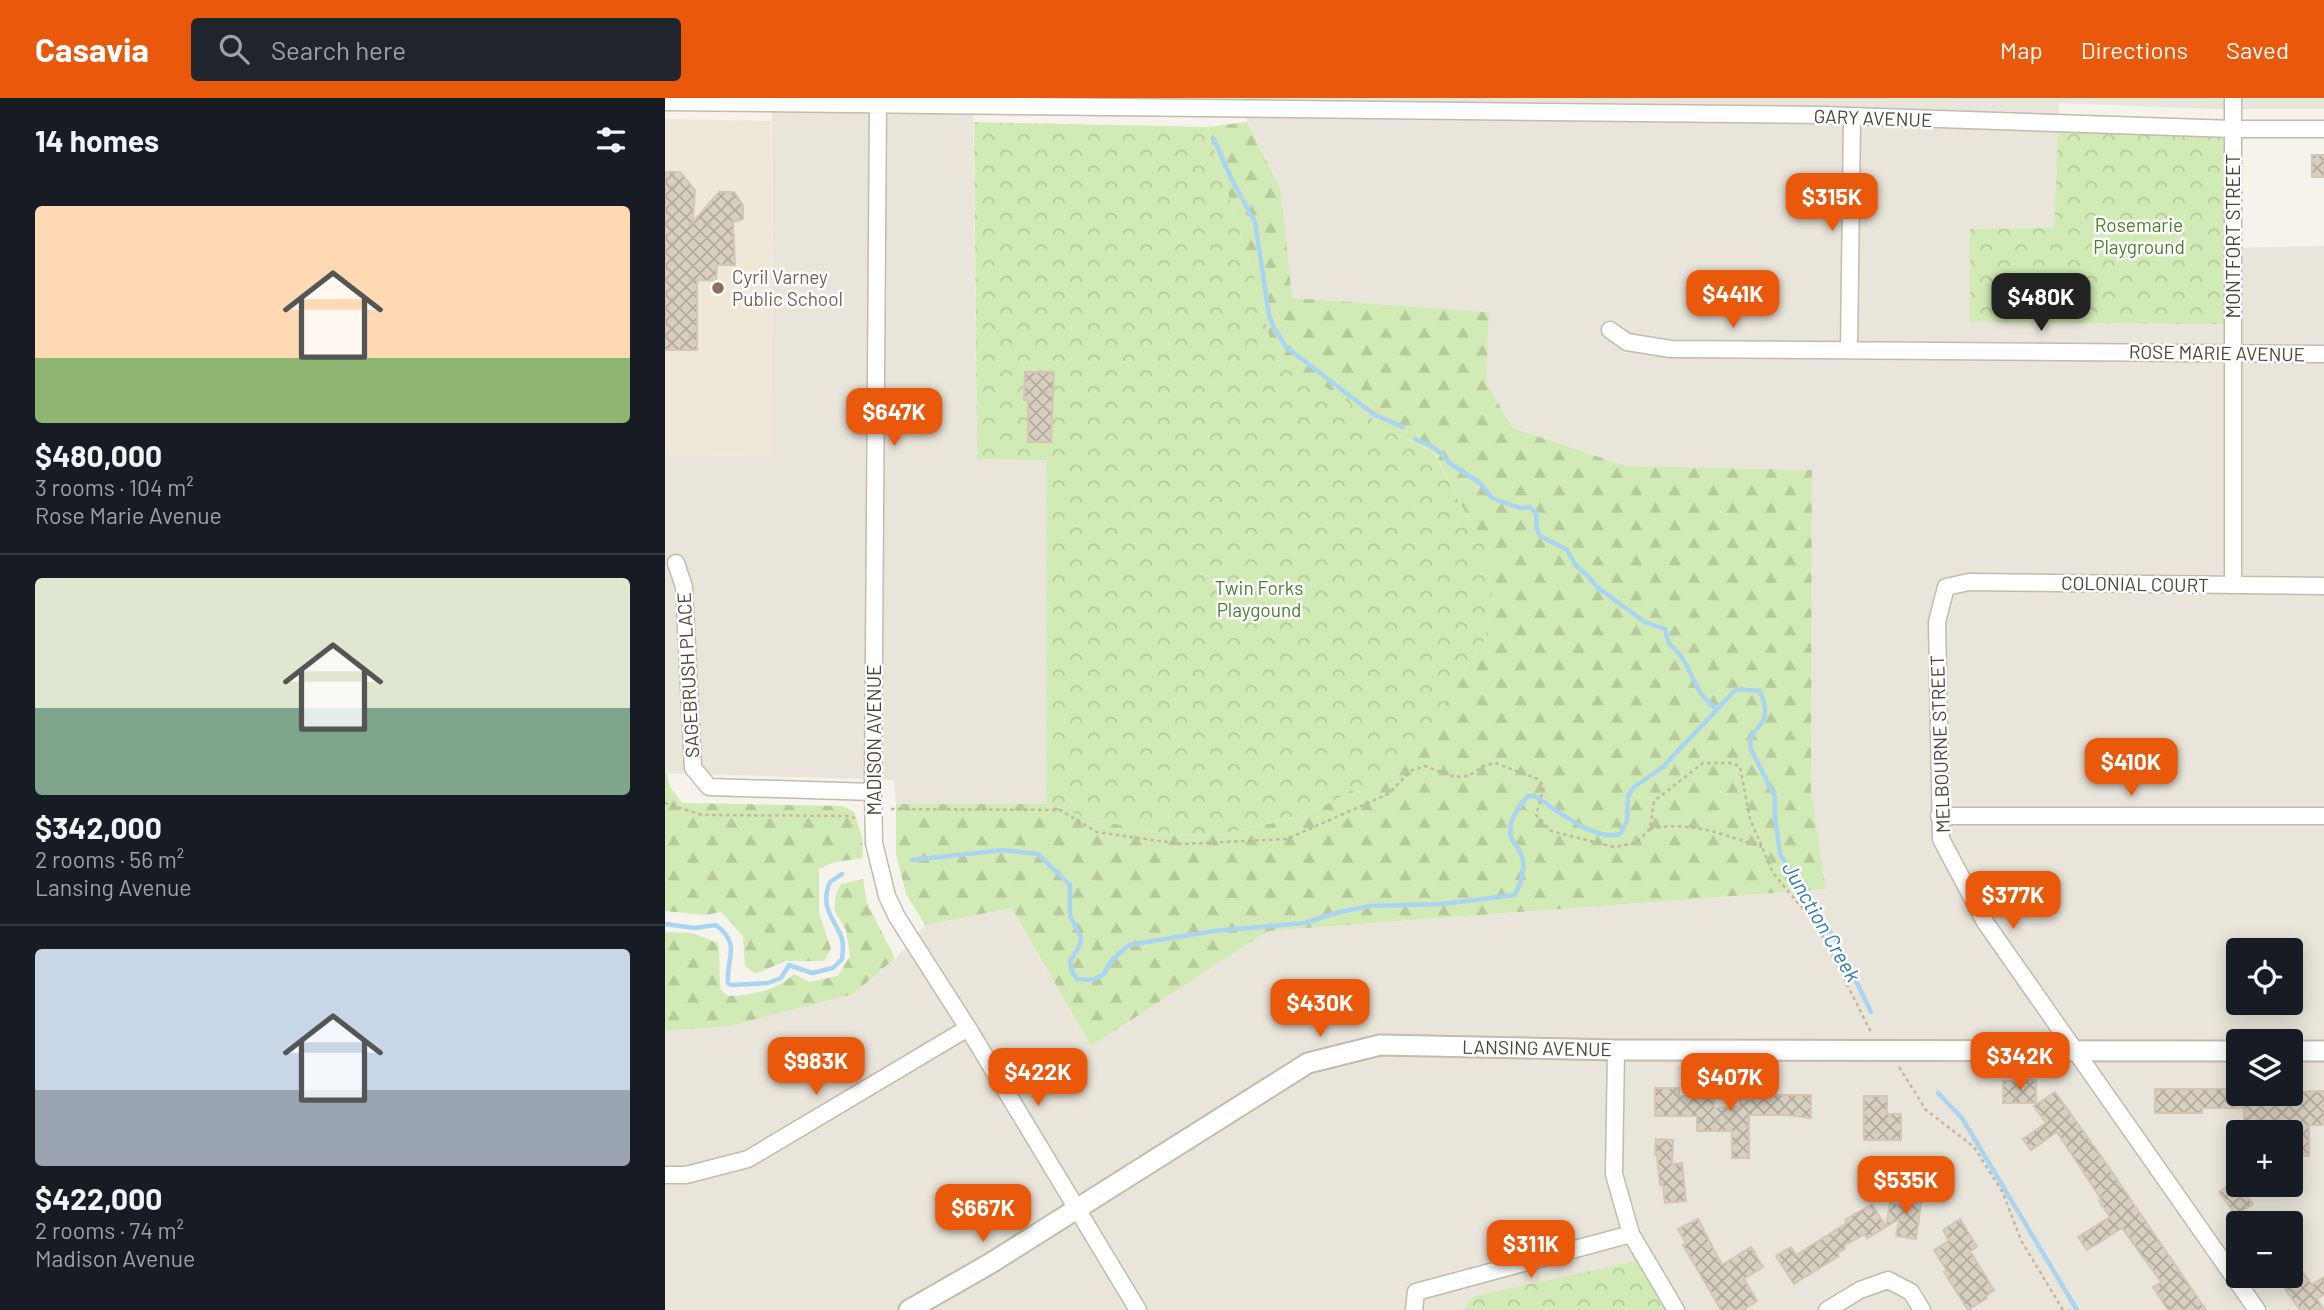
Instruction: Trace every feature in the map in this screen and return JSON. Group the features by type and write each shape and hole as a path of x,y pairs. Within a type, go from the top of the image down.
{"street":[{"name":"MONTFORT STREET","path":"2232,585 2233,98"},
{"name":"GARY AVENUE","path":"665,102 878,100 1400,104 2233,129 2324,129"},
{"name":"MADISON AVENUE","path":"878,100 874,844 887,896 897,917 968,1028 1138,1310"},
{"path":"1849,349 1852,118"},
{"name":"ROSE MARIE AVENUE","path":"1610,330 1627,342 1671,349 2324,355"},
{"name":"SAGEBRUSH PLACE","path":"676,563 684,587 693,768 709,787 873,792"},
{"name":"COLONIAL COURT","path":"1946,587 1969,583 2324,586"},
{"name":"MELBOURNE STREET","path":"1946,587 1937,622 1941,839 1985,922 2257,1310"},
{"path":"1939,816 2324,816"},
{"path":"665,1175 685,1175 748,1159 968,1028"},
{"name":"LANSING AVENUE","path":"909,1310 991,1263 1308,1063 1380,1045 1616,1050 2226,1051"},
{"path":"1616,1050 1613,1174 1631,1234 1676,1310"},
{"path":"2303,1051 2324,1051"},
{"path":"1414,1310 1416,1292 1631,1234"},
{"path":"1826,1310 1860,1290 1888,1280 1911,1292 1922,1310"}],"path":[{"path":"891,809 1060,810 1097,832 1181,844 1287,839 1388,794 1411,771 1425,766 1455,777 1469,776 1483,766 1495,763 1538,779 1544,787 1536,815 1551,831 1614,847 1636,843 1650,829 1667,825 1695,827 1762,847"},
{"path":"1650,829 1654,801 1703,763 1733,763 1740,767 1750,819 1773,873 1818,927 1873,1036 1888,1049 1926,1110 1974,1147 2003,1193 2021,1240 2063,1310"},
{"path":"665,803 702,816 851,816 857,819"}],"shaded area":[{"path":"772,98 973,98 977,459 1047,459 1047,804 896,804 894,780 665,773 665,455 771,456"},
{"path":"1241,98 2324,98 2324,109 2215,109 2059,103 2054,228 1970,230 1970,322 2226,248 2324,246 2324,1310 1676,1310 1475,1296 1462,1310 665,1310 665,1031 895,959 925,925 1012,908 1091,1046 1268,931 1826,889 1811,791 1812,470 1626,466 1513,428 1486,383 1488,312 1291,298 1281,190 1247,122"},
{"name":"Cyril Varney Public School","path":"665,119 771,121 771,456 665,455"}],"green space":[{"name":"Twin Forks Playgound","path":"974,122 1207,127 1255,280 1273,351 1386,428 1434,453 1481,537 1494,579 1485,639 1462,673 1441,713 1406,760 1318,809 1272,823 1216,835 1179,836 1090,819 1047,804 1047,460 977,459"},
{"path":"1247,122 1281,190 1292,298 1489,312 1486,383 1513,428 1626,466 1812,470 1811,791 1826,889 1268,931 1091,1046 1012,908 925,925 906,894 896,854 896,804 1047,804 1090,819 1179,836 1216,835 1272,823 1318,809 1462,673 1485,639 1487,616 1481,537 1458,500 1435,453 1386,428 1273,352 1255,280 1207,127"},
{"name":"Rosemarie Playground","path":"2058,130 2221,135 2226,144 2227,324 1970,322 1970,229 2054,228"},
{"path":"665,773 670,787 682,803 843,806 854,812 862,837 863,858 835,862 819,869 819,913 831,949 824,961 786,961 755,974 745,966 743,936 721,912 705,915 665,911"},
{"path":"863,879 867,903 895,958 853,994 729,1026 665,1031 665,932 692,933 718,943 721,990 728,996 763,991 794,974 809,982 838,976 850,956 846,930 834,910 836,894 841,884"},
{"path":"1645,1259 1676,1310 1462,1310 1475,1296"}],"building":[{"path":"2312,155 2324,155 2324,177 2312,177"},
{"path":"665,172 680,172 695,190 693,222 719,192 734,192 743,205 743,219 733,222 735,265 717,265 716,281 697,280 697,350 665,350"},
{"path":"1025,372 1054,372 1051,442 1028,442 1028,400 1024,400"},
{"path":"2036,1080 2036,1103 2003,1103 2003,1081"},
{"path":"1655,1088 1679,1088 1679,1096 1714,1096 1714,1108 1740,1107 1740,1099 1754,1099 1754,1095 1811,1095 1811,1118 1749,1115 1749,1158 1732,1158 1732,1131 1697,1131 1697,1116 1655,1116"},
{"path":"2155,1089 2226,1089 2226,1106 2303,1106 2303,1092 2324,1091 2324,1125 2309,1125 2309,1156 2303,1156 2303,1120 2244,1120 2244,1108 2202,1108 2202,1113 2155,1113"},
{"path":"2055,1092 2206,1310 2168,1310 2153,1287 2161,1282 2122,1228 2087,1250 2078,1237 2110,1217 2099,1201 2101,1199 2057,1132 2031,1150 2023,1139 2046,1123 2034,1106"},
{"path":"1864,1096 1887,1096 1887,1114 1901,1114 1901,1140 1864,1140"},
{"path":"1656,1139 1673,1140 1672,1164 1682,1163 1686,1201 1665,1203 1655,1154"},
{"path":"2226,1187 2226,1197 2248,1197 2253,1204 2243,1211 2232,1211 2219,1192"},
{"path":"1903,1194 1922,1197 1916,1239 1896,1236 1899,1219 1886,1227 1890,1203 1901,1205"},
{"path":"1872,1204 1886,1227 1867,1238 1865,1234 1844,1246 1845,1249 1837,1253 1839,1256 1794,1284 1776,1256 1791,1247 1796,1255"},
{"path":"1698,1219 1722,1265 1751,1247 1763,1267 1744,1279 1757,1301 1743,1310 1721,1310 1683,1245 1686,1244 1678,1229"},
{"path":"1960,1219 1977,1247 1970,1251 1994,1290 1968,1310 1944,1272 1947,1271 1934,1250 1949,1241 1943,1230"},
{"path":"2303,1272 2312,1285 2324,1277 2324,1294 2317,1299 2324,1310 2300,1310 2284,1288 2303,1288"}],"waterway":[{"name":"Junction Creek","path":"1214,139 1255,222 1269,315 1286,347 1375,415 1403,427"},
{"name":"Junction Creek","path":"1415,439 1429,445 1448,462 1480,483 1492,498 1520,508 1530,507 1536,513 1540,536 1567,550 1576,566 1597,587 1645,622 1665,629 1669,644 1682,658 1701,693 1716,709"},
{"path":"912,860 1004,850 1038,854 1070,885 1070,916 1081,937 1080,945 1070,961 1072,971 1077,979 1092,980 1103,975 1112,960 1129,945 1214,931 1305,923 1370,906 1443,904 1514,895 1521,880 1523,863 1510,832 1512,821 1528,796 1535,796 1587,829 1610,835 1620,834 1627,821 1628,796 1634,787 1663,767 1736,689 1760,691 1765,714 1753,734 1751,749 1775,797 1780,854 1838,944 1871,1012"},
{"path":"665,924 694,928 716,925 724,932 731,945 728,974 728,983 731,985 768,983 781,978 789,965 812,973 833,968 842,959 843,945 828,910 826,898 830,882 842,874"},
{"name":"Junction Creek","path":"1938,1093 1962,1118 2077,1310"}],"place":[{"name":"Cyril Varney Public School","path":"718,288"}]}
